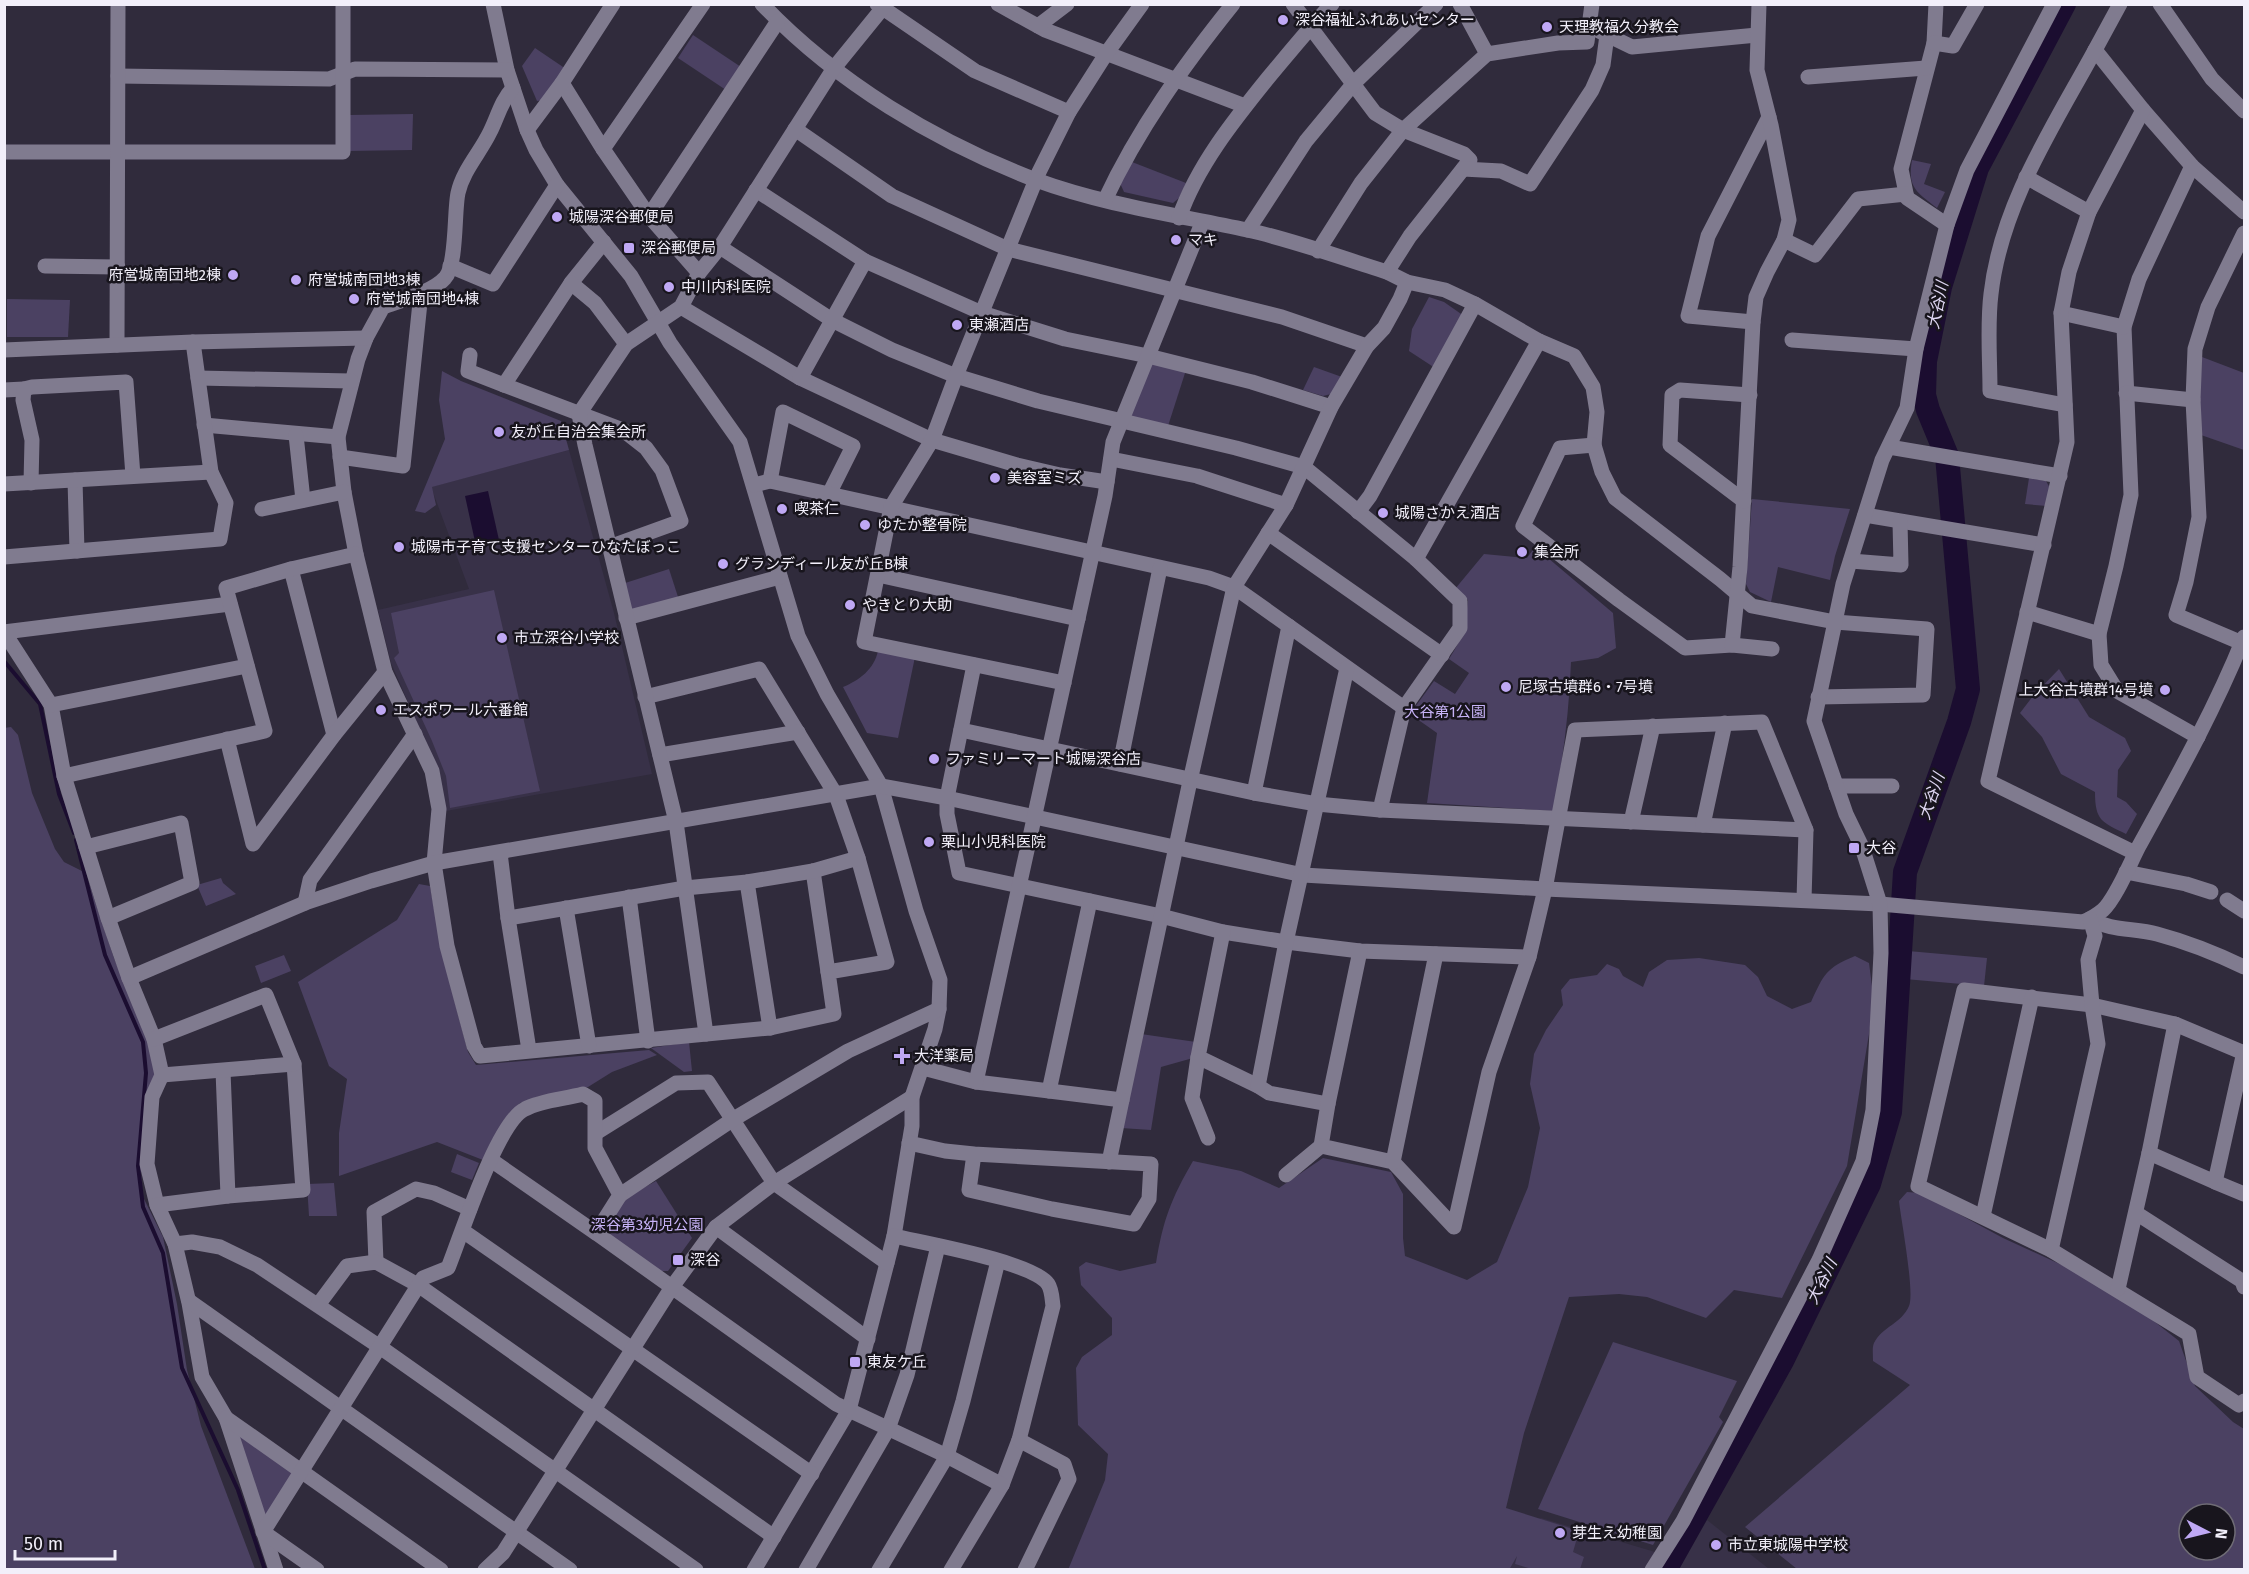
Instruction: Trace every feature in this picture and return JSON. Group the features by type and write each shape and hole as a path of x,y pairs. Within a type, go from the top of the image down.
{"street":[{"path":"117,345 118,4"},
{"path":"4,152 343,152 343,4"},
{"path":"493,4 507,70 527,130 557,185 631,276 658,324 740,442 798,636 827,694 881,786 916,911 940,980 939,1010 923,1068 912,1097 909,1143 894,1236 849,1410 754,1569"},
{"path":"527,130 562,83 613,4"},
{"path":"603,149 703,4"},
{"path":"762,4 778,21 834,68 890,107 963,149 1036,180 1179,218 1248,230 1387,272 1407,282 1444,290 1475,304 1539,341 1574,356 1593,387 1597,412 1594,445 1602,472 1615,498 1752,606 1835,622 1927,629 1923,695 1818,697"},
{"path":"998,4 1038,26 1245,106"},
{"path":"1038,26 1067,4"},
{"path":"1064,683 864,642 891,507 932,440 1036,180 1069,112 1106,54 1142,4"},
{"path":"1105,200 1141,133 1175,80 1233,4"},
{"path":"1293,4 1375,113 1403,130 1464,154 1470,160 1410,236 1387,272"},
{"path":"1179,218 1191,186 1245,106 1311,25 1332,4"},
{"path":"1248,230 1306,141 1354,83 1436,4"},
{"path":"1460,4 1487,54"},
{"path":"1318,250 1361,183 1403,130 1487,54 1558,43 1587,42 1592,4"},
{"path":"1732,645 1738,594 1756,297 1784,240 1789,220 1769,117 1757,70 1759,4"},
{"path":"1936,4 1934,43 1901,169 1907,198 1947,225"},
{"path":"1934,43 1953,46 1977,4"},
{"path":"1653,1569 1683,1521 1819,1260 1863,1161 1873,1110 1881,953 1886,904 1846,814 1814,721 1843,584 1864,515 1889,447 1907,408 1916,348 1947,225 1967,170 2054,4"},
{"path":"2066,405 1990,391 1990,295 2000,245 2026,177 2120,4"},
{"path":"2160,4 2212,79 2244,111"},
{"path":"706,1034 676,822 579,414 626,344 681,307 699,273 720,247 834,68 882,6 975,71 1069,112"},
{"path":"649,216 778,21"},
{"path":"1590,27 1632,47 1757,35"},
{"path":"1463,169 1501,171 1530,184 1592,90 1603,65 1607,35"},
{"path":"2096,50 2143,110 2192,166 2244,212"},
{"path":"1808,77 1926,68"},
{"path":"118,76 329,79 355,69 507,70"},
{"path":"562,83 603,149 649,216 699,273"},
{"path":"513,88 503,99 490,133 462,179 450,266 446,278 420,293 383,307 366,338 351,381 338,437 344,492 356,554 385,672 432,771 439,809 434,863 447,945 474,1046 480,1056 770,1028 834,1014 813,871"},
{"path":"2135,853 1988,781 2067,442 2061,313 2068,272 2089,212 2143,110"},
{"path":"1753,322 1688,316 1708,236 1769,117"},
{"path":"795,129 892,196 1008,249 1282,317 1367,346"},
{"path":"2192,166 2139,279 2124,327 2131,495 2099,634 2101,665 2117,691 2198,737"},
{"path":"2026,177 2089,212"},
{"path":"450,266 493,284 557,185"},
{"path":"756,190 865,261 982,313 1065,339 1148,356 1252,382 1332,407"},
{"path":"1784,240 1815,255 1857,200 1906,194"},
{"path":"976,1082 1078,619 1107,482 1113,442 1202,223"},
{"path":"129,978 305,903 370,880 434,863 881,786 947,798 1303,876 1886,904 2077,922 2090,920 2104,909 2126,872 2227,680 2243,640 2176,615 2186,582 2199,517 2193,400 2195,349 2208,307 2244,233"},
{"path":"504,385 571,283 604,242"},
{"path":"720,247 832,320 892,350 956,376 1038,401 1236,447 1304,467 1416,559 1460,601 1460,628 1404,708 1380,810"},
{"path":"800,378 865,261"},
{"path":"45,266 118,267"},
{"path":"1109,1162 1234,587 1286,505 1332,407 1367,346 1384,328 1407,282"},
{"path":"571,283 596,303 626,344"},
{"path":"340,457 403,466 420,293"},
{"path":"1358,512 1370,496 1475,304"},
{"path":"681,307 800,378 932,440 1060,476 1107,482"},
{"path":"2061,313 2124,327"},
{"path":"4,350 366,338"},
{"path":"1792,340 1916,348"},
{"path":"1416,559 1539,341"},
{"path":"4,557 220,539 226,503 211,472 193,342"},
{"path":"470,355 468,371 623,430 646,448 662,470 681,521 609,547"},
{"path":"198,378 351,381"},
{"path":"4,390 126,382 133,476"},
{"path":"24,389 23,400 32,440 31,483"},
{"path":"1744,501 1670,445 1672,395 1680,390 1750,395"},
{"path":"2126,393 2193,400"},
{"path":"770,481 783,412 853,446 829,494"},
{"path":"204,425 338,437"},
{"path":"296,435 303,500"},
{"path":"1594,445 1560,448 1523,526 1684,648 1732,645 1772,649"},
{"path":"1889,447 2060,477"},
{"path":"1111,459 1197,476 1286,505"},
{"path":"4,484 211,472"},
{"path":"75,480 77,551"},
{"path":"754,485 770,481 1209,578 1234,587 1404,708"},
{"path":"261,509 344,492"},
{"path":"1864,515 2044,545"},
{"path":"1851,561 1901,565 1900,522"},
{"path":"1268,533 1442,655"},
{"path":"64,776 265,731 226,588 291,569 356,554"},
{"path":"1120,764 1160,568"},
{"path":"291,569 334,735"},
{"path":"878,575 1078,619"},
{"path":"626,618 780,577"},
{"path":"230,604 4,632 51,705 64,776 108,918 154,1039 162,1075 152,1097 147,1164 157,1205 175,1244 189,1301 202,1377 226,1418 276,1569"},
{"path":"2027,612 2099,634"},
{"path":"1254,794 1289,626"},
{"path":"974,665 947,798 959,873 1161,916 1224,932 1286,942 1360,951 1529,957"},
{"path":"51,705 247,666"},
{"path":"1258,1086 1286,942 1303,876 1347,668"},
{"path":"645,697 759,669 836,795 858,858 887,962 828,972"},
{"path":"227,739 253,844 334,735 385,672"},
{"path":"1321,1146 1393,1162 1454,1227 1489,1072 1529,957 1545,889 1575,729 1761,722 1806,830 1804,900"},
{"path":"1702,825 1725,723"},
{"path":"1631,822 1653,726"},
{"path":"961,730 1190,781 1317,804 1380,810 1806,830"},
{"path":"660,755 798,732"},
{"path":"305,903 310,880 415,734"},
{"path":"1836,786 1892,786"},
{"path":"86,847 181,823 192,884 108,918"},
{"path":"500,853 529,1050"},
{"path":"508,918 685,888 747,882 813,871 858,858"},
{"path":"2126,872 2186,884 2211,892"},
{"path":"747,882 770,1028"},
{"path":"629,897 648,1041"},
{"path":"2227,900 2244,911"},
{"path":"1049,1091 1090,901"},
{"path":"567,908 589,1046"},
{"path":"2090,920 2103,927 2155,933 2184,942 2244,967"},
{"path":"2051,1250 2098,1044 2088,960 2095,936 2090,920"},
{"path":"1208,1138 1192,1098 1198,1057 1224,932"},
{"path":"1286,1175 1321,1146 1360,951"},
{"path":"1393,1162 1436,954"},
{"path":"2216,1182 2244,1053 2175,1024 2092,1005 1964,990 1918,1185 2051,1250 2188,1334 2197,1377 2239,1405 2244,1401"},
{"path":"154,1039 266,995 294,1064 303,1190 157,1205"},
{"path":"1983,1216 2032,997"},
{"path":"596,1233 620,1195 732,1120 848,1051 939,1010"},
{"path":"2118,1289 2175,1024"},
{"path":"1198,1057 1269,1093 1328,1104"},
{"path":"162,1075 294,1064"},
{"path":"923,1068 976,1082 1122,1100"},
{"path":"224,1071 228,1196"},
{"path":"596,1133 676,1083 708,1082 774,1183 887,1263"},
{"path":"263,1532 418,1285 423,1278 448,1268 477,1189 513,1119 526,1108 583,1094 595,1101 595,1148 620,1195"},
{"path":"485,1569 503,1552 672,1287 716,1227 774,1183 912,1097"},
{"path":"909,1143 945,1151 974,1154 1151,1164 1149,1199 1134,1224 1052,1209 969,1190 974,1154"},
{"path":"2149,1153 2244,1194"},
{"path":"491,1160 836,1404 947,1456 1002,1485"},
{"path":"376,1262 374,1212 416,1189 434,1193 470,1209"},
{"path":"2136,1213 2242,1281 2244,1287"},
{"path":"716,1227 868,1339"},
{"path":"463,1231 812,1474"},
{"path":"894,1236 1034,1272 1048,1284 1052,1294 1053,1306 1019,1440 1002,1485 951,1569"},
{"path":"175,1244 192,1242 220,1247 257,1265 380,1347 696,1569"},
{"path":"806,1569 888,1429 907,1374 938,1246"},
{"path":"879,1569 947,1456 998,1261"},
{"path":"318,1305 347,1266 376,1262 418,1285 774,1537"},
{"path":"189,1301 570,1569"},
{"path":"226,1418 441,1569"},
{"path":"1019,1440 1064,1464 1069,1479 1025,1569"},
{"path":"263,1532 317,1569"}],"shaded area":[{"name":"市立深谷小学校","path":"569,450 614,613 652,774 446,811 440,776 391,663 378,610 469,589 431,487"},
{"path":"488,491 499,540 476,546 465,496"},
{"name":"芽生え幼稚園","path":"1541,1518 1655,1552 1645,1569 1509,1570 1517,1547 1536,1520"},
{"name":"市立東城陽中学校","path":"1707,1520 1769,1569 1679,1569"}],"green space":[{"path":"693,35 741,67 726,90 678,58"},
{"path":"535,48 566,69 544,100 537,101 522,66"},
{"path":"413,114 412,150 347,151 349,115"},
{"path":"1912,160 1931,164 1924,184 1945,192 1937,208 1919,193 1912,183"},
{"path":"1132,162 1186,183 1179,198 1173,203 1124,192 1120,183"},
{"path":"1429,297 1444,302 1464,316 1435,368 1409,351 1412,329"},
{"path":"7,299 70,300 68,337 7,337"},
{"path":"2202,357 2244,373 2244,450 2201,435 2199,392"},
{"path":"1152,361 1186,370 1168,426 1129,417"},
{"path":"1314,367 1342,377 1331,394 1323,396 1303,390"},
{"path":"442,371 461,381 561,421 569,450 432,487 436,505 425,513 415,511 445,439 439,400"},
{"path":"2029,478 2046,481 2050,488 2047,506 2025,504"},
{"path":"1752,499 1850,509 1830,580 1778,567 1771,602 1750,592 1746,584"},
{"name":"大谷第1公園","path":"1535,547 1613,613 1616,648 1598,658 1571,662 1565,737 1553,811 1427,803 1437,733 1410,714 1434,681 1455,694 1469,673 1449,659 1463,631 1468,600 1455,589 1484,554 1527,558"},
{"path":"669,569 679,600 629,614 622,584"},
{"path":"494,590 540,791 450,808 446,776 394,658 399,653 391,613"},
{"path":"878,651 915,657 898,738 867,733 843,687 865,673 873,663"},
{"path":"2059,669 2089,717 2125,738 2131,751 2118,770 2117,797 2126,802 2137,814 2126,834 2106,823 2098,815 2095,792 2061,774 2042,737 2020,713"},
{"path":"11,727 18,735 32,793 55,849 64,862 82,871 89,883 114,958 148,1041 155,1075 145,1103 140,1146 142,1195 163,1237 177,1304 187,1370 201,1426 255,1569 5,1569 4,728"},
{"path":"221,878 223,883 236,894 206,906 197,885"},
{"path":"419,884 430,886 442,953 468,1052 476,1065 649,1050 657,1055 612,1072 588,1087 520,1103 507,1119 483,1160 437,1142 339,1176 339,1133 347,1079 329,1066 298,982 397,920"},
{"path":"1908,951 1987,958 1984,986 1905,979"},
{"path":"284,955 291,971 261,983 255,966"},
{"path":"1855,956 1869,963 1872,1016 1847,1166 1782,1298 1734,1290 1706,1318 1647,1297 1619,1294 1569,1297 1524,1433 1506,1508 1579,1531 1573,1552 1584,1557 1580,1569 1532,1569 1515,1564 1517,1556 1509,1570 1068,1570 1105,1480 1108,1454 1078,1425 1076,1368 1082,1357 1112,1335 1112,1318 1081,1285 1079,1267 1086,1262 1120,1271 1156,1263 1169,1210 1193,1161 1241,1171 1279,1188 1323,1158 1391,1172 1403,1194 1405,1256 1467,1280 1497,1262 1528,1187 1540,1128 1530,1084 1534,1054 1546,1030 1563,1005 1561,990 1570,979 1597,975 1607,964 1619,969 1623,976 1643,987 1649,972 1667,960 1699,958 1745,965 1758,977 1767,996 1792,1009 1811,1002 1827,973 1838,964"},
{"path":"1141,1034 1196,1042 1193,1058 1161,1067 1151,1130 1121,1128"},
{"path":"689,1042 692,1071 684,1072 651,1048"},
{"path":"457,1154 479,1163 472,1180 451,1172"},
{"name":"深谷第3幼児公園","path":"656,1181 692,1238 668,1271 658,1271 609,1236 606,1228 625,1198"},
{"path":"334,1183 337,1216 309,1216 307,1184"},
{"path":"1907,1192 1920,1193 2003,1238 2112,1288 2179,1341 2195,1386 2233,1422 2244,1429 2244,1569 1797,1569 1745,1527 1910,1385 1873,1361 1874,1343 1906,1312 1909,1306 1909,1272 1899,1201"},
{"path":"1613,1342 1737,1381 1719,1417 1723,1422 1653,1545 1538,1509"},
{"path":"234,1430 297,1473 265,1522"}],"waterway":[{"name":"大谷川","path":"1665,1570 1782,1361 1869,1184 1890,1112 1905,872 1959,722 1968,689 1947,456 1924,395 1925,361 1940,287 1977,168 2064,4"},
{"path":"4,661 40,704 59,794 74,833"},
{"path":"76,840 105,955 143,1042 146,1073 138,1166 143,1207 163,1253 182,1368 238,1490 265,1570"}],"place":[{"name":"深谷福祉ふれあいセンター","path":"1283,20"},
{"name":"天理教福久分教会","path":"1547,27"},
{"name":"城陽深谷郵便局","path":"557,217"},
{"name":"マキ","path":"1176,240"},
{"name":"深谷郵便局","path":"629,248"},
{"name":"府営城南団地2棟","path":"233,275"},
{"name":"府営城南団地3棟","path":"296,280"},
{"name":"中川内科医院","path":"669,287"},
{"name":"府営城南団地4棟","path":"354,299"},
{"name":"東瀬酒店","path":"957,325"},
{"name":"友が丘自治会集会所","path":"499,432"},
{"name":"美容室ミズ","path":"995,478"},
{"name":"喫茶仁","path":"782,509"},
{"name":"城陽さかえ酒店","path":"1383,513"},
{"name":"ゆたか整骨院","path":"865,525"},
{"name":"城陽市子育て支援センターひなたぼっこ","path":"399,547"},
{"name":"集会所","path":"1522,552"},
{"name":"グランディール友が丘B棟","path":"723,564"},
{"name":"やきとり大助","path":"850,605"},
{"name":"市立深谷小学校","path":"502,638"},
{"name":"尼塚古墳群6・7号墳","path":"1506,687"},
{"name":"上大谷古墳群14号墳","path":"2165,690"},
{"name":"エスポワール六番館","path":"381,710"},
{"name":"ファミリーマート城陽深谷店","path":"934,759"},
{"name":"栗山小児科医院","path":"929,842"},
{"name":"大谷","path":"1854,848"},
{"name":"大洋薬局","path":"902,1056"},
{"name":"深谷","path":"678,1260"},
{"name":"東友ケ丘","path":"855,1362"},
{"name":"芽生え幼稚園","path":"1560,1533"},
{"name":"市立東城陽中学校","path":"1716,1545"}]}
